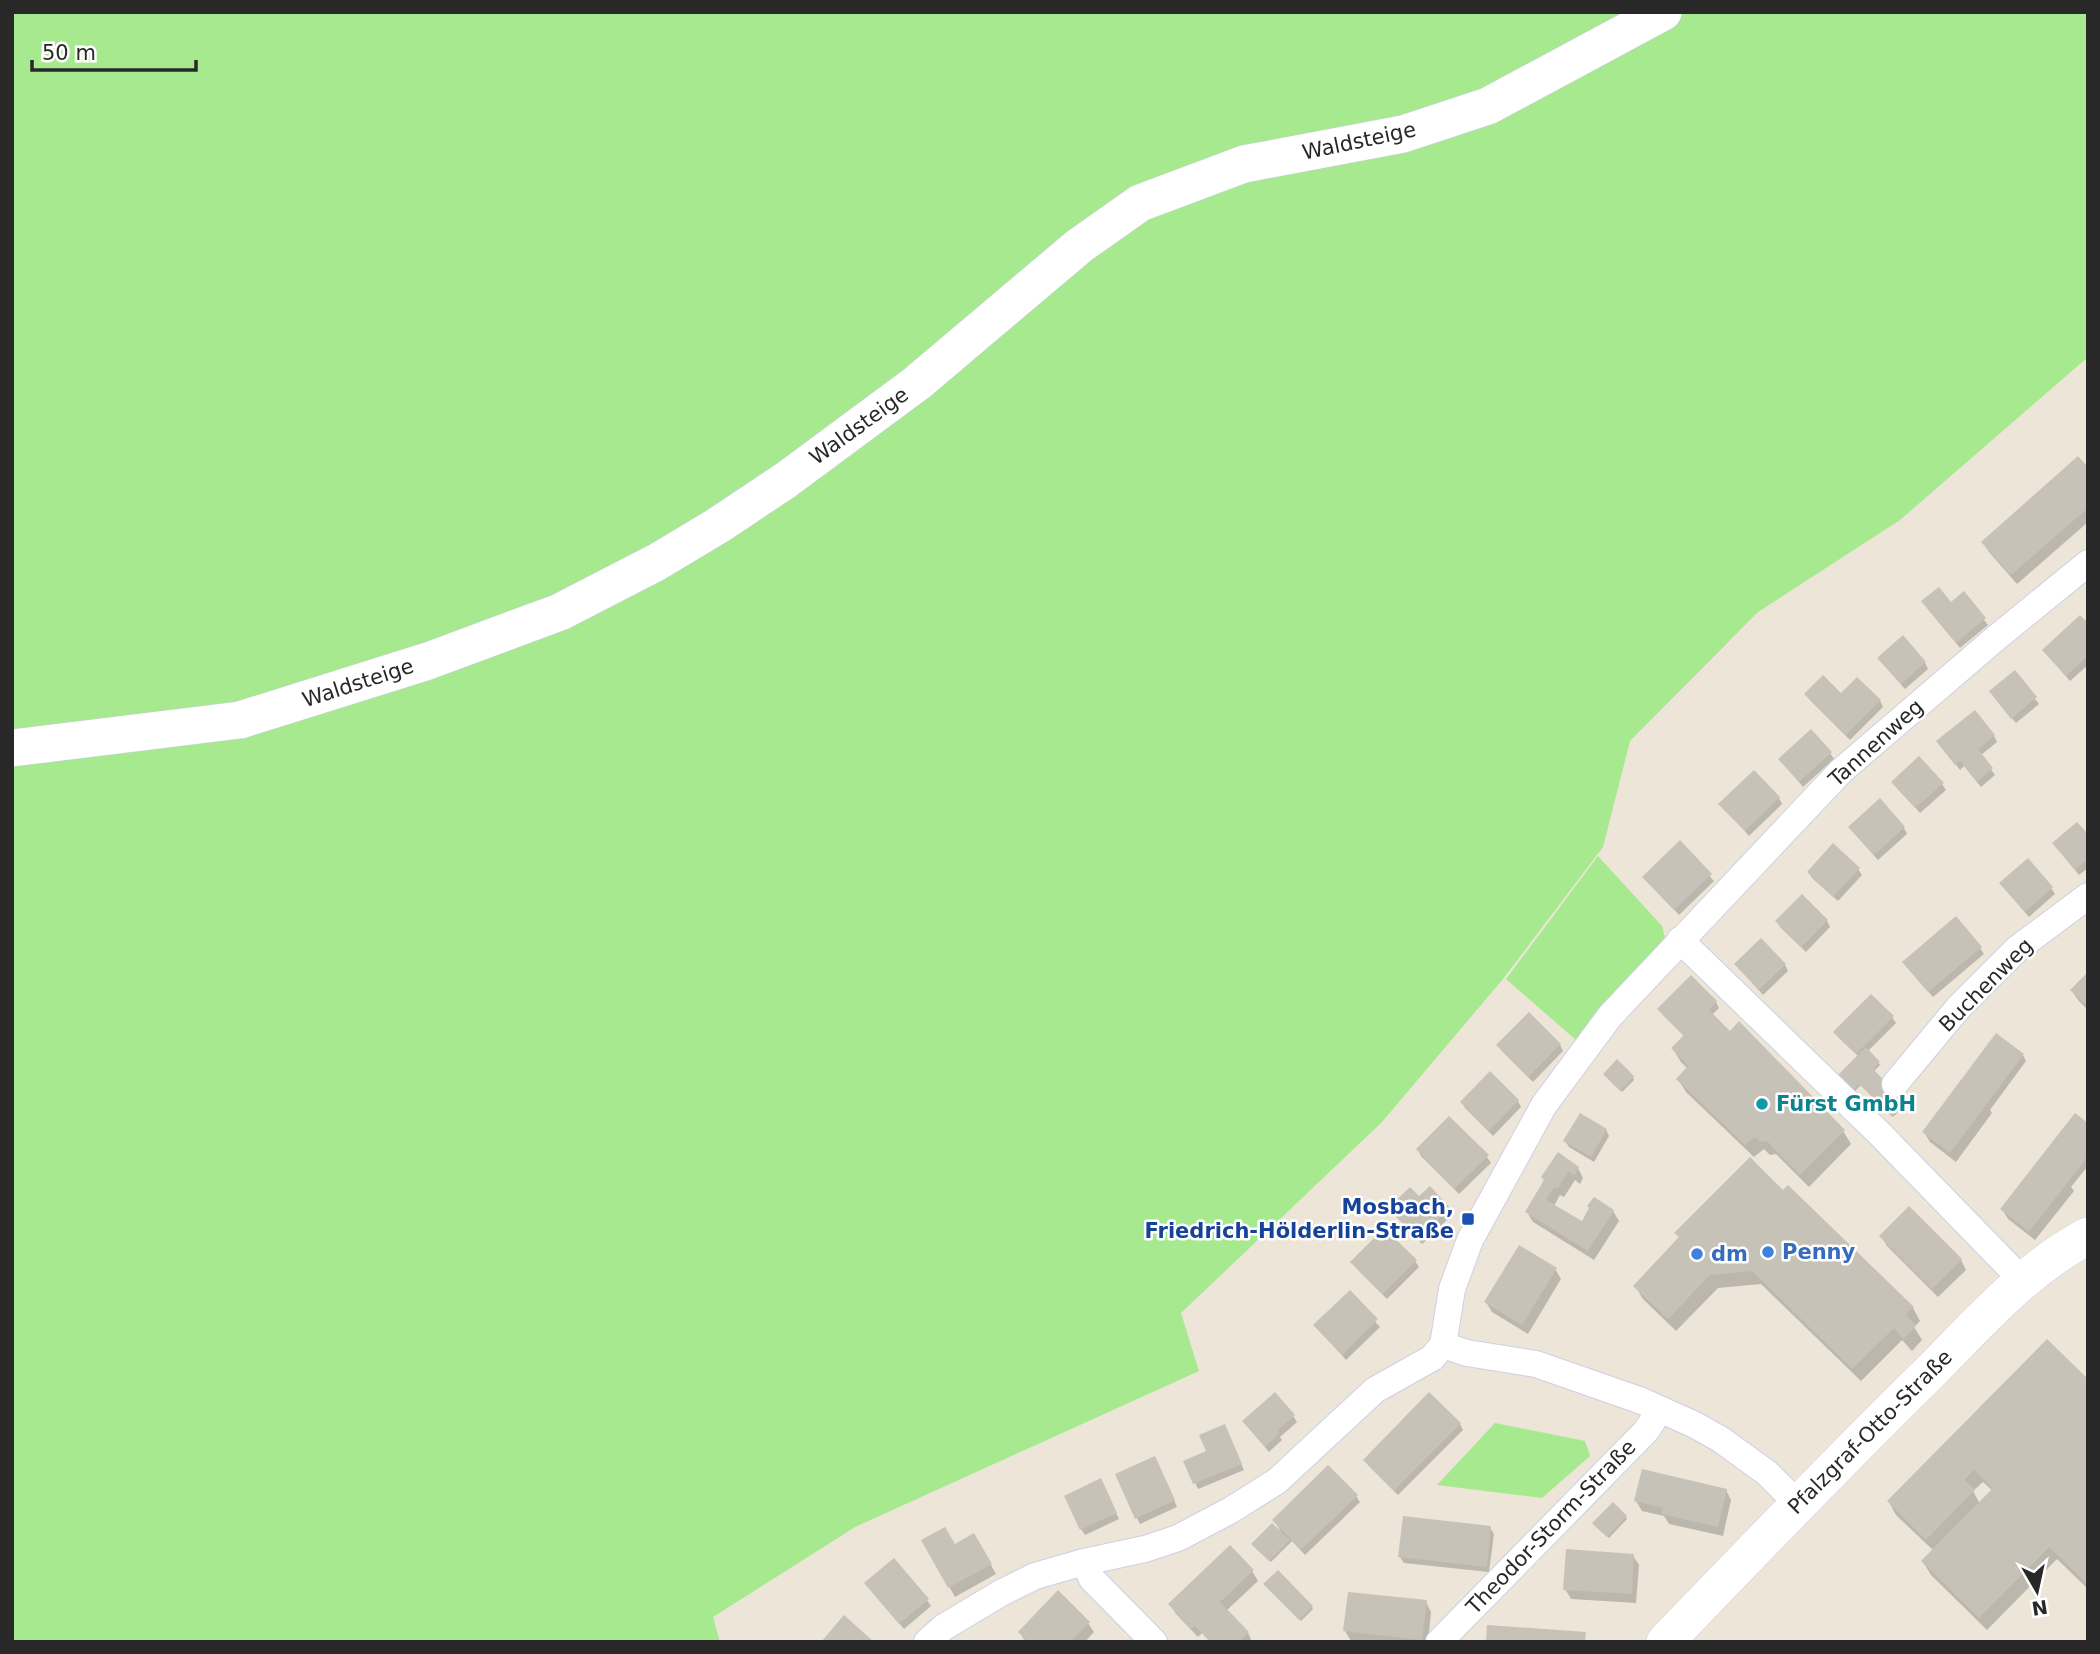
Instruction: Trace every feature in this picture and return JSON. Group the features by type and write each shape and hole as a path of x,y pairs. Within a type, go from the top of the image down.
{"street":[{"name":"Waldsteige","path":"12,748 240,720 428,661 560,611 657,562 786,480 917,383 1079,246 1140,203 1244,164 1403,134 1488,106 1663,12"},
{"name":"Tannenweg","path":"1443,1345 1452,1289 1470,1240 1544,1105 1610,1016 1841,771 2088,563"},
{"name":"Buchenweg","path":"1895,1084 1958,1008 2017,949 2088,896"},
{"path":"1680,940 1879,1133 2022,1280"},
{"name":"Pfalzgraf-Otto-Straße","path":"1665,1642 1798,1504 2022,1280 2088,1236"},
{"path":"927,1642 944,1627 1035,1576 1145,1549 1178,1538 1231,1510 1278,1480 1375,1390 1432,1358 1443,1345 1467,1353 1536,1364 1642,1401 1720,1439 1767,1473 1798,1504"},
{"name":"Theodor-Storm-Straße","path":"1439,1642 1646,1431 1660,1410"},
{"path":"1084,1562 1092,1579 1153,1642"}],"green space":[{"path":"12,12 2088,12 2088,357 1900,520 1758,612 1630,741 1603,847 1503,979 1382,1122 1181,1313 1199,1371 855,1527 713,1617 720,1642 12,1642"},
{"path":"1598,856 1662,926 1665,938 1576,1040 1506,979"},
{"path":"1495,1423 1585,1441 1590,1456 1542,1498 1437,1485"}],"building":[{"path":"2078,456 2088,467 2088,508 2011,575 1981,542"},
{"path":"1939,587 1951,602 1964,591 1986,618 1956,643 1921,601"},
{"path":"2080,615 2088,623 2088,656 2066,676 2042,650"},
{"path":"1903,635 1926,662 1901,684 1877,658"},
{"path":"2015,670 2037,697 2011,719 1989,691"},
{"path":"1823,675 1841,693 1857,677 1881,700 1846,735 1804,694"},
{"path":"1975,710 1995,735 1978,749 1993,768 1977,782 1960,761 1955,765 1936,741"},
{"path":"1811,729 1832,752 1799,782 1778,759"},
{"path":"1919,756 1944,783 1915,808 1891,782"},
{"path":"1754,770 1780,797 1745,831 1718,804"},
{"path":"1880,798 1905,827 1874,855 1848,827"},
{"path":"2077,822 2088,834 2088,859 2075,870 2052,843"},
{"path":"1680,840 1712,874 1674,910 1642,877"},
{"path":"1833,843 1860,868 1833,897 1807,872"},
{"path":"2028,858 2053,887 2025,912 1999,883"},
{"path":"1802,894 1828,920 1801,947 1775,921"},
{"path":"1956,916 1982,947 1928,992 1902,962"},
{"path":"1761,938 1786,964 1759,990 1734,964"},
{"path":"2088,972 2088,1007 2070,990"},
{"name":"Fürst GmbH","path":"1691,975 1717,1001 1709,1010 1730,1031 1739,1021 1845,1130 1800,1175 1767,1141 1761,1142 1755,1137 1745,1145 1676,1079 1688,1066 1671,1048 1684,1035 1657,1009"},
{"path":"1871,994 1894,1016 1856,1054 1833,1032"},
{"path":"1529,1012 1561,1044 1528,1077 1496,1045"},
{"path":"1996,1033 2024,1054 1950,1153 1922,1132"},
{"path":"1866,1047 1880,1062 1873,1069 1905,1102 1891,1116 1859,1084 1852,1091 1837,1076"},
{"path":"1617,1059 1634,1076 1620,1091 1603,1074"},
{"path":"1490,1071 1519,1100 1489,1131 1460,1102"},
{"path":"1580,1113 1607,1129 1591,1157 1563,1141"},
{"path":"2075,1113 2088,1123 2088,1156 2029,1232 2000,1209"},
{"path":"1449,1116 1489,1155 1454,1189 1416,1149"},
{"path":"1558,1152 1579,1167 1574,1176 1569,1171 1546,1200 1582,1221 1589,1208 1587,1206 1594,1197 1614,1210 1588,1251 1525,1212 1544,1180 1541,1177"},
{"path":"1750,1157 1783,1190 1788,1185 1914,1307 1906,1314 1916,1326 1903,1339 1894,1328 1852,1369 1752,1271 1710,1275 1668,1319 1633,1286 1679,1237 1674,1233"},
{"path":"1430,1186 1450,1208 1417,1239 1388,1208 1410,1187 1419,1196"},
{"path":"1909,1206 1962,1259 1932,1289 1879,1236"},
{"path":"1384,1228 1417,1260 1383,1294 1350,1262"},
{"path":"1519,1245 1557,1268 1522,1325 1484,1302"},
{"path":"1350,1290 1378,1319 1342,1355 1313,1325"},
{"path":"2047,1339 2088,1379 2088,1585 2049,1547 1979,1618 1921,1561 1993,1488 1974,1470 1964,1480 1975,1490 1926,1540 1887,1501"},
{"path":"1275,1392 1295,1415 1278,1430 1279,1434 1265,1447 1242,1421"},
{"path":"1429,1392 1461,1423 1394,1491 1363,1460"},
{"path":"1225,1424 1242,1464 1193,1484 1183,1461 1206,1451 1199,1435"},
{"path":"1155,1456 1175,1500 1135,1519 1115,1474"},
{"path":"1328,1465 1358,1495 1301,1550 1272,1520"},
{"path":"1642,1469 1727,1489 1718,1527 1661,1514 1663,1508 1634,1501"},
{"path":"1101,1478 1117,1513 1080,1530 1064,1496"},
{"path":"1613,1502 1627,1516 1607,1537 1592,1523"},
{"path":"1403,1516 1491,1526 1487,1567 1398,1557"},
{"path":"1272,1523 1290,1540 1269,1561 1251,1544"},
{"path":"945,1527 955,1544 974,1533 992,1564 948,1588 921,1540"},
{"path":"1230,1545 1254,1570 1220,1602 1249,1632 1239,1642 1211,1642 1195,1626 1191,1629 1168,1604"},
{"path":"1566,1549 1634,1554 1632,1594 1563,1590"},
{"path":"894,1558 929,1599 899,1624 864,1583"},
{"path":"1278,1570 1313,1606 1299,1620 1263,1584"},
{"path":"1058,1590 1090,1622 1070,1642 1028,1642 1018,1632"},
{"path":"1348,1592 1427,1600 1422,1640 1343,1631"},
{"path":"844,1615 874,1642 821,1642"},
{"path":"1487,1625 1586,1632 1585,1642 1486,1642"}],"place":[{"name":"Fürst GmbH","path":"1762,1104"},
{"name":"Mosbach, Friedrich-Hölderlin-Straße","path":"1468,1219"},
{"name":"Penny","path":"1768,1252"},
{"name":"dm","path":"1697,1254"}]}
